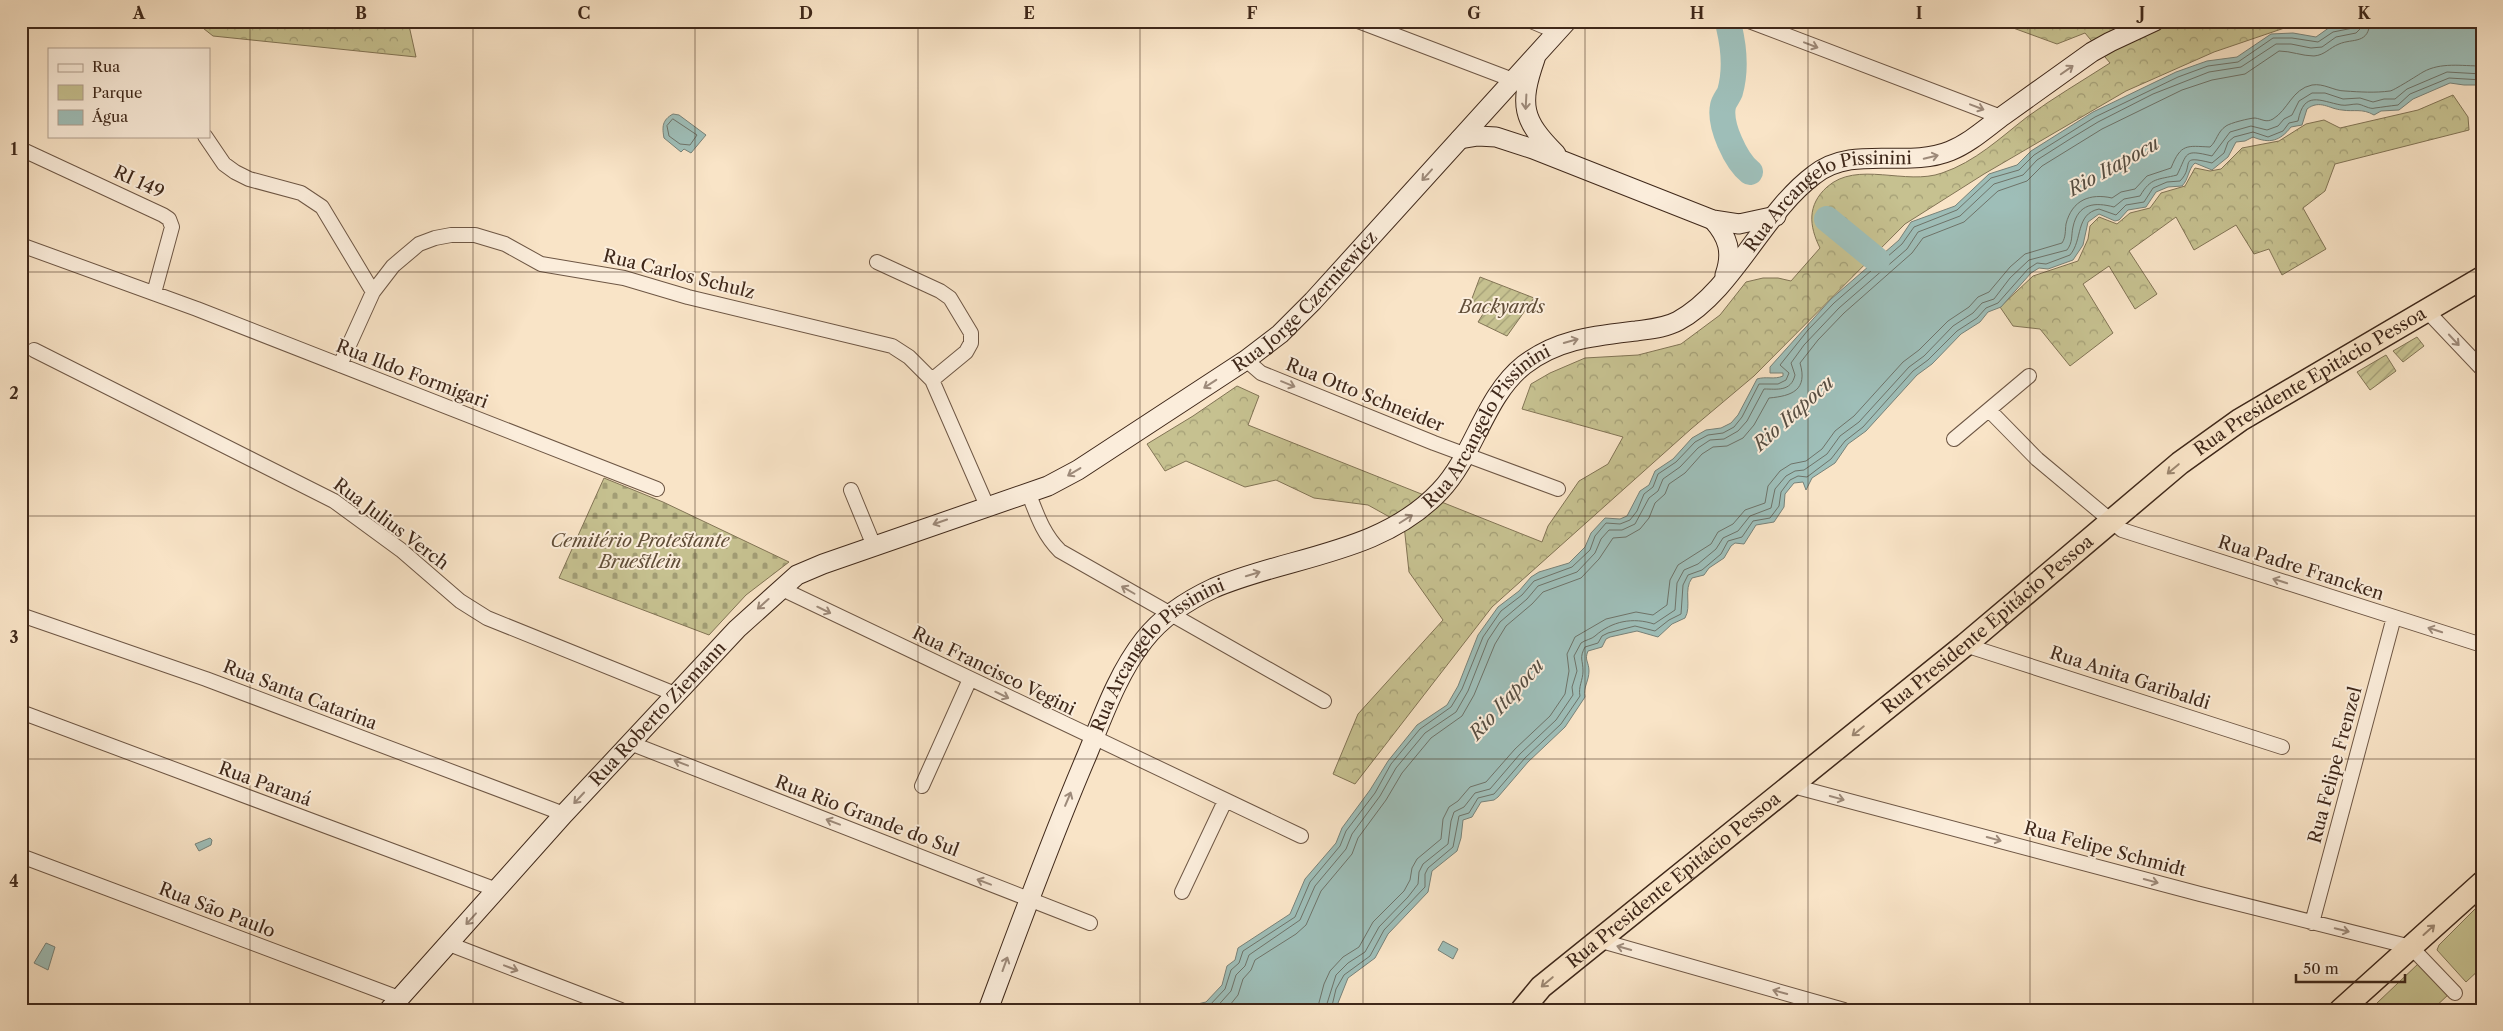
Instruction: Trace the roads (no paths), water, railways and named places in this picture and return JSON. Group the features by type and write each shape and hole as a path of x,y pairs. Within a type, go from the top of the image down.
{"highway":[{"name":"Rua Presidente Epitácio Pessoa","path":"1522,1010 1541,987 1965,645 2180,463 2240,420 2482,278"},
{"path":"2341,1010 2482,883"}],"main road":[{"name":"Rua Arcangelo Pissinini","path":"988,1010 1029,900 1094,739 1131,658 1148,635 1170,615 1193,598 1227,582 1354,544 1385,532 1428,503 1452,476 1466,455 1497,396 1513,376 1534,358 1556,346 1578,338 1668,325 1687,315 1705,301 1801,186 1815,173 1834,163 1863,158 1926,159 1962,145 2092,52 2155,21"},
{"name":"Rua Jorge Czerniewicz","path":"986,506 1048,486 1078,470 1246,360 1280,334 1562,27"},
{"path":"1536,54 1527,85 1526,113 1530,126 1558,157"},
{"path":"1460,139 1478,136 1496,137 1558,157 1712,220 1739,224 1776,216"},
{"path":"1712,220 1728,241 1729,261 1724,279"},
{"name":"Rua Roberto Ziemann","path":"394,1004 564,814 736,628 780,588 797,575 986,506"}],"street":[{"path":"1358,21 1513,80"},
{"path":"1530,21 1562,27"},
{"path":"1749,21 2002,117"},
{"path":"206,138 224,164 235,172 249,179 301,193 322,207 373,292"},
{"name":"RI 149","path":"21,149 164,214 169,219 172,227 154,293"},
{"name":"Rua Carlos Schulz","path":"340,365 373,292 392,266 419,244 435,238 474,235 504,244 541,264 624,278 688,297 874,340 892,346 909,357 932,380 986,506"},
{"name":"Rua Ildo Formigari","path":"21,245 154,293 657,489"},
{"path":"878,262 940,290 950,298 971,333 971,342 966,352 932,380"},
{"path":"2427,311 2482,369"},
{"name":"Rua Julius Verch","path":"34,350 334,501 401,550 460,601 487,618 675,694"},
{"name":"Rua Otto Schneider","path":"1246,360 1262,373 1466,455 1558,489"},
{"path":"1954,439 2030,376"},
{"name":"Rua Padre Francken","path":"1989,410 2037,459 2111,521 2134,535 2482,645"},
{"path":"851,490 874,546"},
{"path":"1028,492 1041,528 1060,551 1324,701"},
{"name":"Rua Francisco Vegini","path":"780,588 1301,836"},
{"name":"Rua Santa Catarina","path":"21,615 215,683 564,814"},
{"name":"Rua Felipe Frenzel","path":"2312,922 2394,617"},
{"name":"Rua Anita Garibaldi","path":"1965,645 2282,748"},
{"path":"922,786 970,679"},
{"name":"Rua Paraná","path":"21,712 497,890"},
{"name":"Rua Rio Grande do Sul","path":"630,743 1090,923"},
{"name":"Rua Felipe Schmidt","path":"1790,785 2312,922 2411,946"},
{"path":"1182,892 1225,801"},
{"name":"Rua São Paulo","path":"21,856 394,1004"},
{"path":"1598,940 1844,1010"},
{"path":"449,944 621,1010"},
{"path":"2411,946 2455,993"}],"water":[{"name":"Rio Itapocu","path":"2354,21 2482,21 2482,85 2450,83 2413,99 2399,110 2381,111 2374,115 2362,111 2342,110 2324,105 2312,106 2307,109 2302,125 2291,127 2279,138 2270,141 2253,137 2245,141 2236,142 2228,157 2212,170 2195,163 2182,186 2168,187 2156,192 2146,207 2128,210 2119,220 2115,221 2099,214 2088,222 2083,245 2073,260 2048,269 2039,268 2031,273 2001,307 1988,312 1980,322 1961,334 1932,364 1917,375 1866,431 1848,444 1835,463 1812,478 1806,490 1803,482 1794,483 1785,494 1784,507 1774,522 1756,525 1744,544 1735,543 1724,558 1709,568 1704,575 1692,578 1688,588 1688,608 1685,618 1672,624 1658,637 1637,631 1610,637 1606,639 1602,647 1588,651 1589,671 1585,697 1565,727 1528,762 1498,797 1494,800 1481,802 1472,817 1463,820 1457,851 1432,871 1428,892 1388,934 1375,958 1348,978 1336,1008 1189,1010 1193,1005 1206,1002 1222,985 1227,966 1235,960 1238,948 1290,914 1305,879 1336,843 1342,828 1370,790 1388,761 1417,725 1447,705 1458,686 1478,635 1498,607 1539,572 1569,563 1585,547 1591,533 1605,518 1620,519 1627,516 1640,491 1649,485 1655,471 1673,459 1692,438 1706,430 1721,428 1731,423 1738,415 1757,379 1783,376 1783,373 1770,373 1770,367 1831,299 1899,240 1911,222 1955,206 1989,174 2017,165 2031,151 2093,112 2176,72 2207,61 2237,57 2271,34 2293,33 2316,37 2330,27"},
{"path":"673,114 679,115 706,135 691,153 684,149 681,152 664,138 664,124"},
{"path":"210,838 212,840 211,845 199,851 195,844"},
{"path":"1443,941 1458,949 1453,959 1438,950"},
{"path":"46,943 55,947 48,970 34,963"}],"waterway":[{"path":"1729,27 1734,68 1730,92 1724,102 1722,114 1726,132 1734,151 1750,172"},
{"path":"1827,219 1877,260"}],"park label":[{"name":"Backyards","path":"1502,307"},
{"name":"Cemitério Protestante Bruestlein","path":"640,551"}]}
